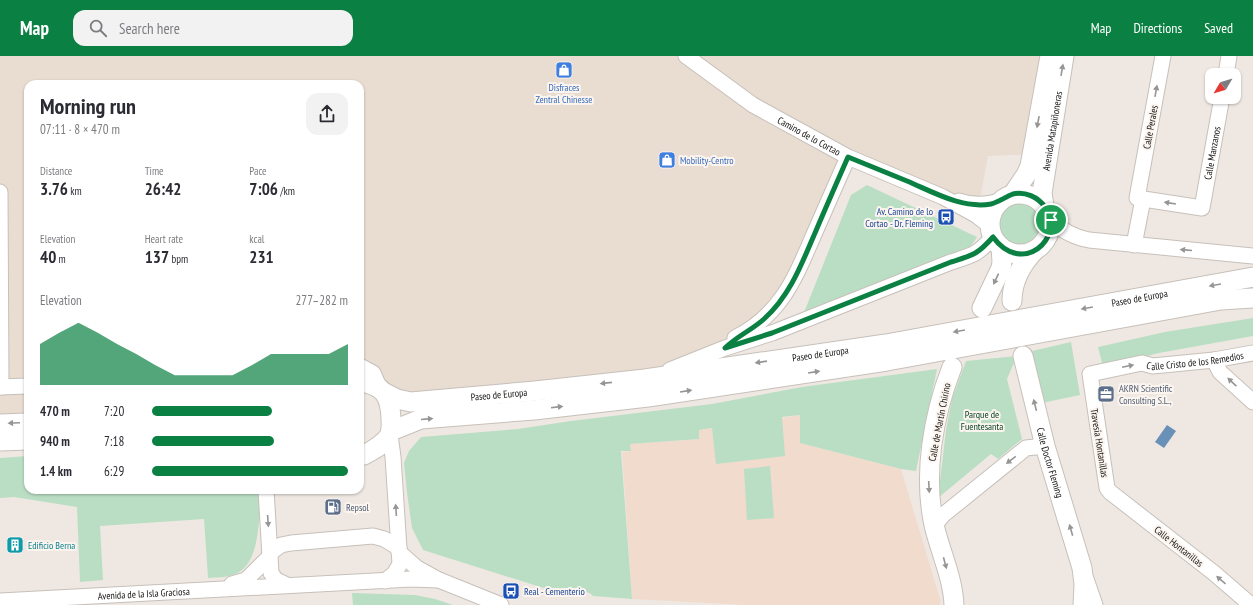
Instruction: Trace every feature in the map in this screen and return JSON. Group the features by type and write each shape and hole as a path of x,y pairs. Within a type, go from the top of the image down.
{"main road":[{"name":"Avenida Matapiñoneras","path":"1008,197 1026,175 1030,166 1050,56"},
{"name":"Avenida Matapiñoneras","path":"1047,213 1042,193 1064,56"},
{"path":"982,308 1001,268 1002,262 994,236 994,210 1008,197 1022,193 1038,199 1047,213 1051,227 1046,240 1034,251 1024,264 1017,277 1012,292 1012,301"},
{"path":"994,236 1012,254 1019,255 1034,251"},
{"name":"Paseo de Europa","path":"364,382 369,383 397,399 411,402 645,379 886,344 1253,277"},
{"name":"Paseo de Europa","path":"390,433 421,419 534,410 648,397 888,360 1221,300 1253,298"},
{"name":"Calle Doctor Fleming","path":"1023,356 1046,446 1082,568 1084,584 1083,605"},
{"name":"Calle de Martín Chirino","path":"952,367 940,402 930,461 929,482 934,526 951,587 954,605"},
{"path":"364,455 384,443 390,433 390,404 383,391"},
{"path":"0,424 24,423"},
{"path":"0,441 24,440"}],"street":[{"name":"Camino de lo Cortao","path":"686,56 753,105 848,157 943,197 976,215 994,236"},
{"name":"Calle Perales","path":"1134,245 1163,56"},
{"path":"1227,68 1229,56"},
{"name":"Calle Manzanos","path":"1140,198 1202,208 1221,104"},
{"path":"725,348 735,339 765,319 787,293 800,268 848,157"},
{"path":"0,192 0,387 24,386"},
{"name":"Camino de lo Cortao","path":"943,197 969,204 991,204 1008,197"},
{"path":"1047,213 1060,229 1079,238 1134,245 1253,256"},
{"path":"645,379 725,348 772,333 951,262 971,256 979,252 994,236"},
{"name":"Calle Cristo de los Remedios","path":"1090,374 1142,363 1153,366 1214,360 1253,353"},
{"path":"1214,360 1220,372 1253,402"},
{"path":"364,368 373,373 383,391"},
{"name":"Travesía Hontanillas","path":"1090,374 1107,488"},
{"path":"385,581 394,574 400,564 390,433"},
{"path":"934,526 943,515 1026,448 1046,446"},
{"name":"Calle Hontanillas","path":"1107,488 1110,492 1214,573 1251,605"},
{"path":"266,494 271,573 276,580 287,586"},
{"name":"Avenida de la Isla Graciosa","path":"216,589 246,580 270,554 281,546 292,543 373,536 384,539 399,550 417,568 439,580"},
{"path":"1082,568 1095,605"},
{"name":"Avenida de la Isla Graciosa","path":"0,601 74,601 216,589 411,579 439,580"},
{"path":"439,580 501,605"}],"shaded area":[{"path":"0,56 1050,56 1032,154 988,156 979,204 848,157 765,319 681,366 411,402 364,384 364,80 24,80 24,423 0,424"},
{"path":"801,415 800,443 901,469 941,602 939,605 746,605 632,599 622,452 631,451 630,444 699,439 699,430"}],"green space":[{"path":"867,185 977,237 969,249 803,315 851,195"},
{"path":"1015,202 1023,202 1031,205 1037,211 1040,223 1037,235 1031,241 1023,244 1015,244 1007,241 1001,235 998,227 998,219 1001,211 1007,205"},
{"path":"1253,318 1253,336 1159,353 1103,367 1098,347 1165,332"},
{"path":"1071,342 1080,395 1042,403 1032,351"},
{"name":"Parque de Fuentesanta","path":"1017,356 1007,379 1022,439 998,459 991,454 938,498 946,430 952,399 966,361"},
{"path":"937,369 916,471 901,469 800,443 800,415 782,417 785,456 716,464 712,428 699,430 699,439 630,444 631,451 621,451 632,599 593,596 590,593 575,590 574,596 566,595 423,550 412,528 404,463 409,451 421,437 518,429 712,404 802,387"},
{"path":"24,456 24,494 260,494 258,529 253,553 248,563 241,570 229,576 208,578 204,519 100,526 103,580 80,582 77,507 14,497 0,498 0,458"},
{"path":"770,466 774,518 747,520 744,469"},
{"path":"352,593 415,595 435,599 453,605 353,605"}],"water":[{"path":"1167,425 1176,431 1164,448 1155,442"}],"place":[{"name":"Disfraces Zentral Chinesse","path":"564,70"},
{"name":"Mobility-Centro","path":"667,160"},
{"name":"Av. Camino de lo Cortao - Dr. Fleming","path":"946,217"},
{"name":"AKRN Scientific Consulting S.L.,","path":"1106,394"},
{"name":"Repsol","path":"333,507"},
{"name":"Edificio Berna","path":"15,545"},
{"name":"Real - Cementerio","path":"511,591"}],"route":[{"path":"848,157 943,197 969,204 991,204 1003,200 1013,194 1028,194 1038,199 1048,212 1051,220 1050,232 1046,240 1034,251 1019,255 1012,254 1001,247 993,237 979,252 971,256 951,262 772,333 725,348 735,339 765,319 787,293 800,268 848,157"}]}
